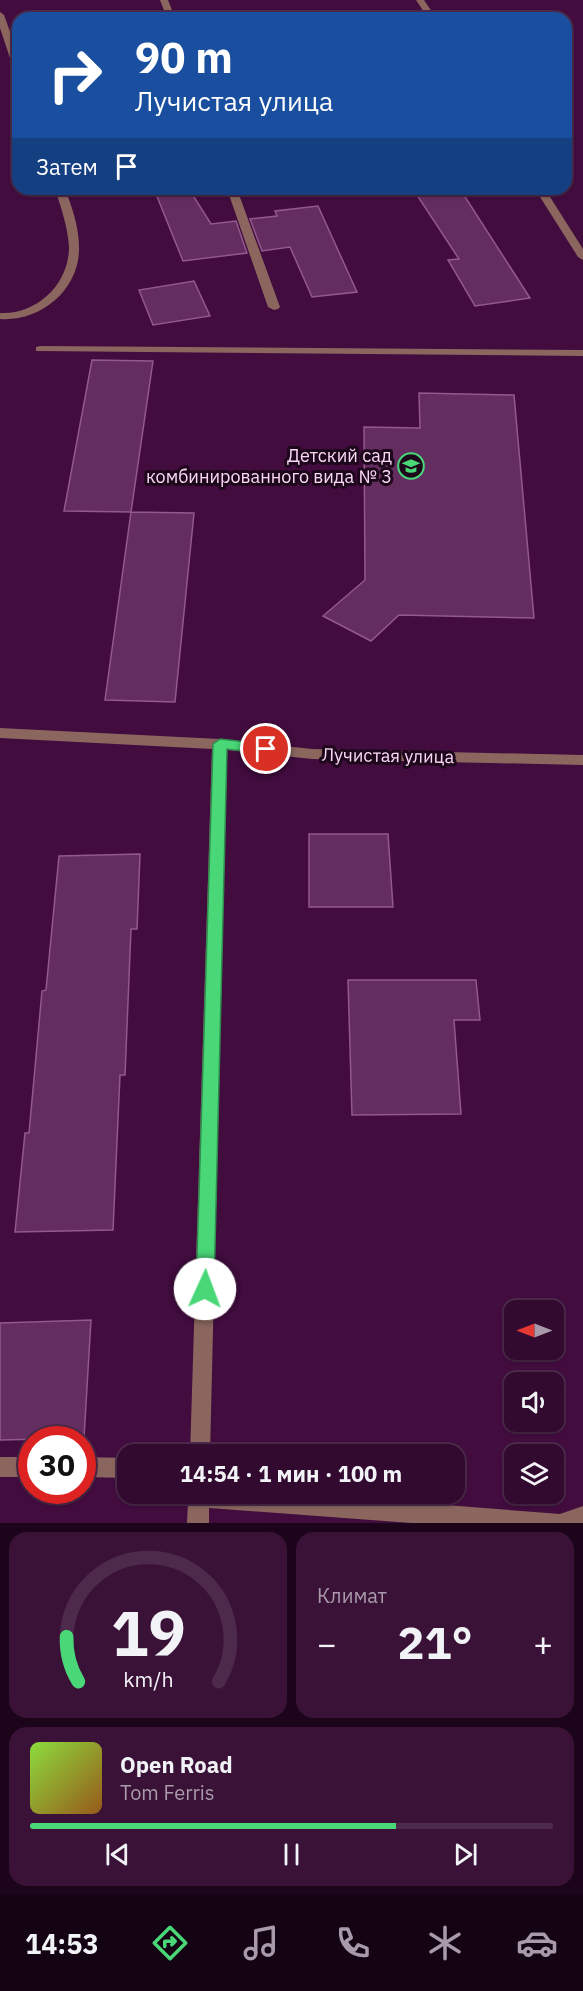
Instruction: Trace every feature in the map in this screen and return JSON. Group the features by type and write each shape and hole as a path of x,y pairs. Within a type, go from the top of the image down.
{"street":[{"path":"0,15 12,50"},
{"path":"0,316 34,312 50,298 62,282 75,250 68,211 62,195"},
{"path":"234,195 274,307"},
{"path":"544,195 583,257"},
{"path":"40,349 583,353"},
{"name":"Лучистая улица","path":"0,733 220,744 312,754 583,760"},
{"path":"200,1444 220,744"},
{"path":"0,1467 18,1467"},
{"path":"96,1467 117,1468"},
{"path":"197,1504 198,1523"},
{"path":"313,1504 557,1523"},
{"path":"564,1523 583,1517"}],"building":[{"path":"156,195 193,195 211,224 236,221 247,253 183,261"},
{"path":"417,195 464,195 530,298 475,306 448,260 459,259"},
{"path":"318,206 357,292 312,297 290,247 262,251 250,219 277,216 275,211"},
{"path":"194,281 210,316 153,325 139,290"},
{"path":"92,360 153,361 131,512 64,511"},
{"path":"419,393 514,395 534,618 399,615 371,641 323,616 365,580 364,427 420,428"},
{"path":"131,512 194,513 175,702 105,700"},
{"path":"309,834 388,834 393,907 309,907"},
{"path":"140,854 137,929 131,929 125,1075 120,1075 113,1230 15,1232 25,1133 29,1133 42,991 46,990 59,856"},
{"path":"348,980 476,980 480,1020 454,1020 461,1114 352,1115"},
{"path":"91,1320 85,1426 18,1426 18,1440 0,1440 0,1323"}],"place":[{"name":"Детский сад комбинированного вида № 3","path":"411,466"}],"route":[{"path":"205,1289 220,744 266,749"}]}
